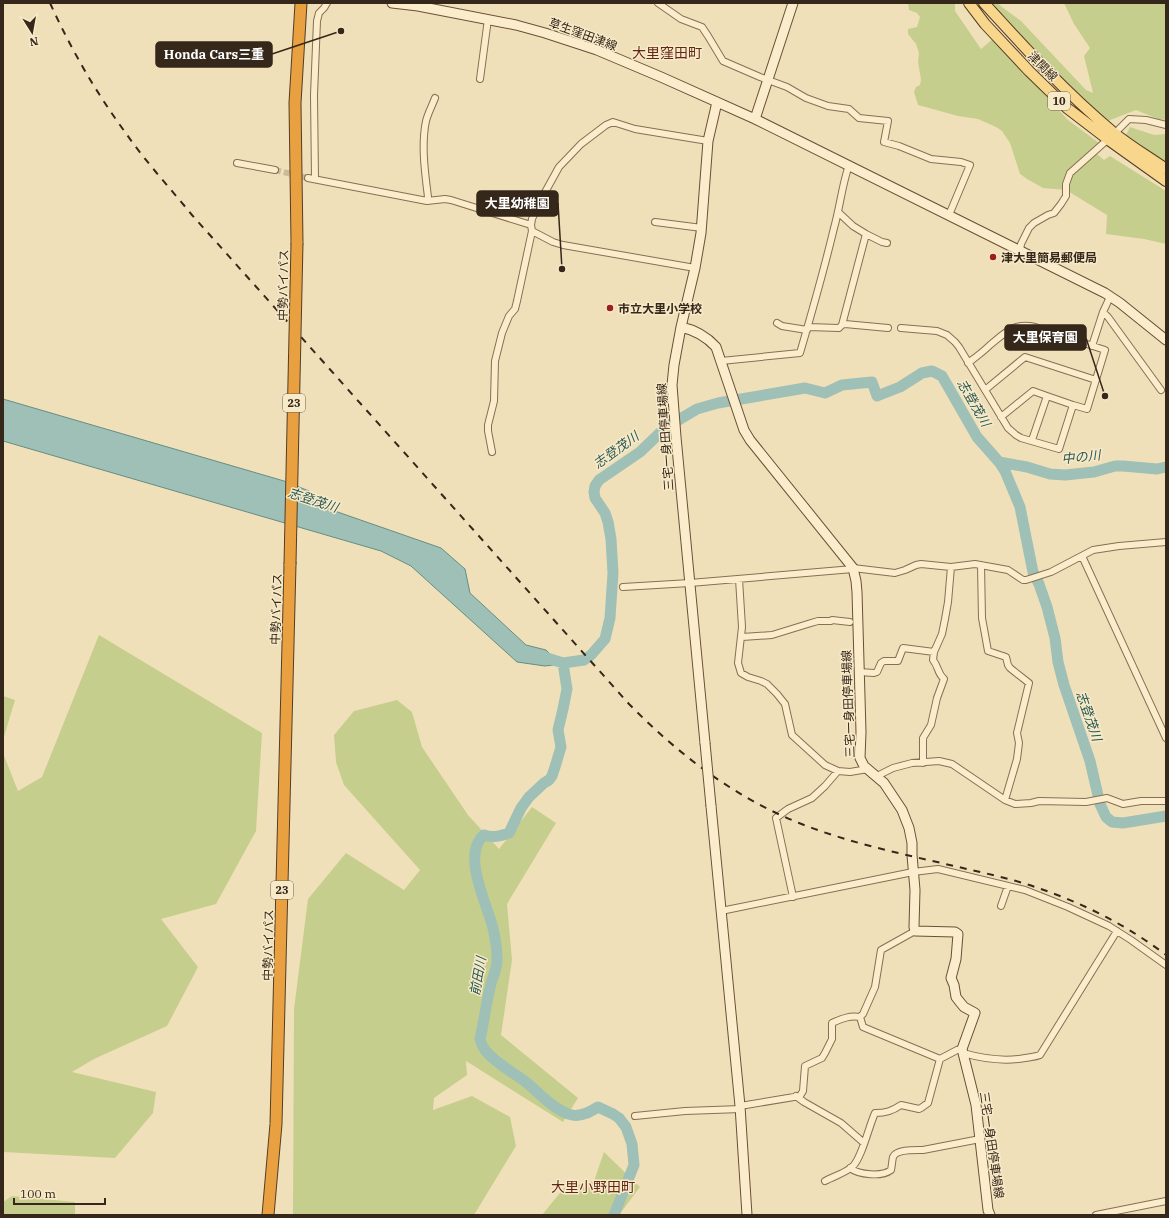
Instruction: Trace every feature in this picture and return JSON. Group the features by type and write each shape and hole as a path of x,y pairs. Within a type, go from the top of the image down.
{"highway":[{"name":"中勢バイパス","path":"268,1215 276,1124 297,243 295,103 301,3"}],"main road":[{"name":"草生窪田津線","path":"392,3 418,6 516,25 597,50 661,77 755,119 1080,280 1110,296 1166,340"},
{"path":"755,119 793,3"},
{"name":"津関線","path":"969,3 985,24 1029,72 1067,108 1166,169"},
{"name":"津関線","path":"984,3 1055,80 1111,136 1166,181"},
{"name":"三宅一身田停車場線","path":"717,102 708,141 702,228 695,268 681,327 672,385 721,911 741,1107 747,1215"},
{"name":"三宅一身田停車場線","path":"681,327 695,331 711,341 716,347 744,430 756,449 853,568 857,592 861,762 884,783 896,800 906,821 912,843 915,890 915,931"},
{"path":"915,931 954,932 958,934 956,959 951,978 958,1001 964,1007 975,1013 963,1051"},
{"name":"三宅一身田停車場線","path":"963,1051 976,1105 988,1210 990,1215"}],"street":[{"path":"315,179 314,96 317,21 319,13 327,3"},
{"path":"658,3 681,18 702,27 723,61 787,87 806,98 828,106 849,109 859,118 888,121 884,142 899,146 931,159 961,162 970,165 949,215"},
{"path":"480,79 488,19"},
{"path":"427,201 428,197 424,153 425,129 428,114 435,98"},
{"path":"1020,250 1021,244 1029,228 1034,223 1054,213 1061,204 1066,196 1066,184 1070,173 1129,119 1146,120 1166,125"},
{"path":"492,452 488,425 494,400 498,346 507,321 516,306 538,205 564,161 581,144 610,123 614,122 635,129 708,141"},
{"path":"237,164 275,170"},
{"path":"721,361 800,353 838,212 844,180 849,165"},
{"path":"308,178 427,201 445,199 451,200 532,228 553,242 563,245 695,268"},
{"path":"838,212 853,226 866,234 887,243"},
{"path":"655,222 702,228"},
{"path":"842,325 866,234"},
{"path":"1092,346 1102,312 1110,296"},
{"path":"1102,312 1108,317 1161,390"},
{"path":"777,323 782,326 807,329 839,328 845,324 888,328"},
{"path":"968,363 1007,331 1021,326 1035,327 1106,350 1087,409 1033,392 1001,417"},
{"path":"901,328 930,330 942,333 959,346 1008,428 1016,435 1059,449 1073,405"},
{"path":"985,390 1025,358 1096,380"},
{"path":"1032,440 1047,396"},
{"path":"623,587 690,583 853,568 895,573 921,564 951,567 975,564 1008,570 1023,580 1029,580 1051,572 1093,550 1166,542"},
{"path":"1082,556 1166,738"},
{"path":"981,565 982,618 988,651 1006,657 1010,668 1028,683 1017,733 1019,745 1017,759 1005,800"},
{"path":"923,763 923,738 931,725 937,698 944,679 940,675 937,665 933,660 934,652 942,634 948,602 951,567"},
{"path":"739,578 742,638 738,659 741,673 748,678 761,680 777,694 785,704 792,735 825,764 838,771 850,772 868,769"},
{"path":"742,638 772,635 818,621 832,620 850,622"},
{"path":"859,672 874,673 877,672 881,663 884,661 898,661 903,648 934,652"},
{"path":"877,776 893,768 912,763 939,761 952,764 1005,800 1019,804 1037,802 1040,800 1079,802 1107,798 1123,804 1141,801 1166,801"},
{"path":"793,897 776,818 788,809 812,798 838,771"},
{"path":"721,911 913,872 938,869 1025,890 1068,907 1117,931 1166,965"},
{"path":"1001,906 1008,886"},
{"path":"635,1116 741,1107 800,1096 803,1091 805,1066 822,1058 832,1039 832,1023 840,1019 860,1016 863,1014 875,987 881,950 915,931"},
{"path":"825,1181 854,1165 875,1113 889,1112 901,1105 919,1109 928,1102 940,1059 957,1050 977,1057 1004,1060 1040,1055 1117,931"},
{"path":"860,1016 863,1027 940,1059"},
{"path":"796,1096 841,1123 864,1142"},
{"path":"850,1168 865,1174 887,1172 891,1170 893,1156 897,1153 916,1149 923,1150 980,1138"},
{"path":"1096,1215 1166,1201"}],"green space":[{"path":"908,3 955,3 955,11 981,49 994,38 1068,120 1099,143 1097,154 1104,160 1110,156 1166,191 1166,244 1144,239 1106,234 1107,215 1066,190 1043,188 1020,174 1010,143 1002,131 978,119 958,116 918,105 914,92 916,87 920,85 921,80 918,62 919,53 916,44 908,34 908,29 917,27 920,17 917,13 909,10"},
{"path":"990,3 998,3 1021,21 1086,90 1093,93 1084,56 1090,48 1074,24 1064,3 1166,3 1166,120 1158,119 1136,110 1105,122"},
{"path":"1130,127 1154,135 1166,134 1166,164 1126,135"},
{"path":"99,635 262,733 256,831 216,904 161,919 198,967 167,1026 94,1059 72,1072 156,1092 153,1113 115,1158 3,1152 3,753 18,791 42,777"},
{"path":"3,696 15,700 3,740"},
{"path":"397,700 412,712 422,747 468,815 499,849 532,807 556,823 507,904 512,960 501,1035 578,1098 563,1122 466,1061 467,1075 434,1098 433,1110 472,1096 510,1117 516,1146 474,1215 293,1215 294,1009 308,899 346,853 404,890 420,870 344,785 336,762 334,735 354,711"},
{"path":"604,1152 640,1187 619,1215 542,1215 564,1188 594,1181"},
{"path":"12,1196 75,1202 75,1215 3,1215 3,1202"}],"water":[{"path":"3,399 284,481 309,491 329,509 441,548 465,569 470,593 526,645 546,650 560,664 545,666 517,662 411,566 381,551 3,441"}],"waterway":[{"name":"志登茂川","path":"544,657 563,663 584,660 591,655 605,639 610,618 613,573 611,539 605,513 595,498 595,486 599,480 640,452 665,428 697,409 718,403 805,388 825,393 842,385 872,382 877,396 900,387 922,373 932,371 942,376 977,437 1005,471 1020,507 1033,572 1047,607 1055,638 1058,662 1064,685 1090,761 1100,804 1106,817 1112,822 1123,823 1166,816"},
{"name":"中の川","path":"999,462 1027,467 1050,474 1065,475 1094,472 1115,466 1157,469 1166,467"},
{"name":"前田川","path":"563,663 567,689 558,730 561,747 552,776 529,797 521,808 509,833 496,836 484,835 478,843 475,854 475,866 478,880 493,928 497,954 497,966 491,984 480,1039 484,1049 494,1060 526,1082 559,1110 572,1115 582,1115 598,1107 619,1118 626,1127 632,1144 634,1165 614,1215"}],"tunnel":[{"path":"275,170 308,178"}],"railway":[{"path":"50,3 66,37 114,117 133,143 192,215 629,704 667,740 687,757 730,787 752,800 799,823 862,844 1030,885 1072,901 1105,916 1136,934 1166,955"}],"place":[{"name":"Honda Cars三重","path":"341,31"},
{"name":"津大里簡易郵便局","path":"993,257"},
{"name":"大里幼稚園","path":"562,269"},
{"name":"市立大里小学校","path":"610,308"},
{"name":"大里保育園","path":"1105,396"}],"district":[{"name":"大里窪田町","path":"667,53"},
{"name":"大里小野田町","path":"593,1187"}]}
